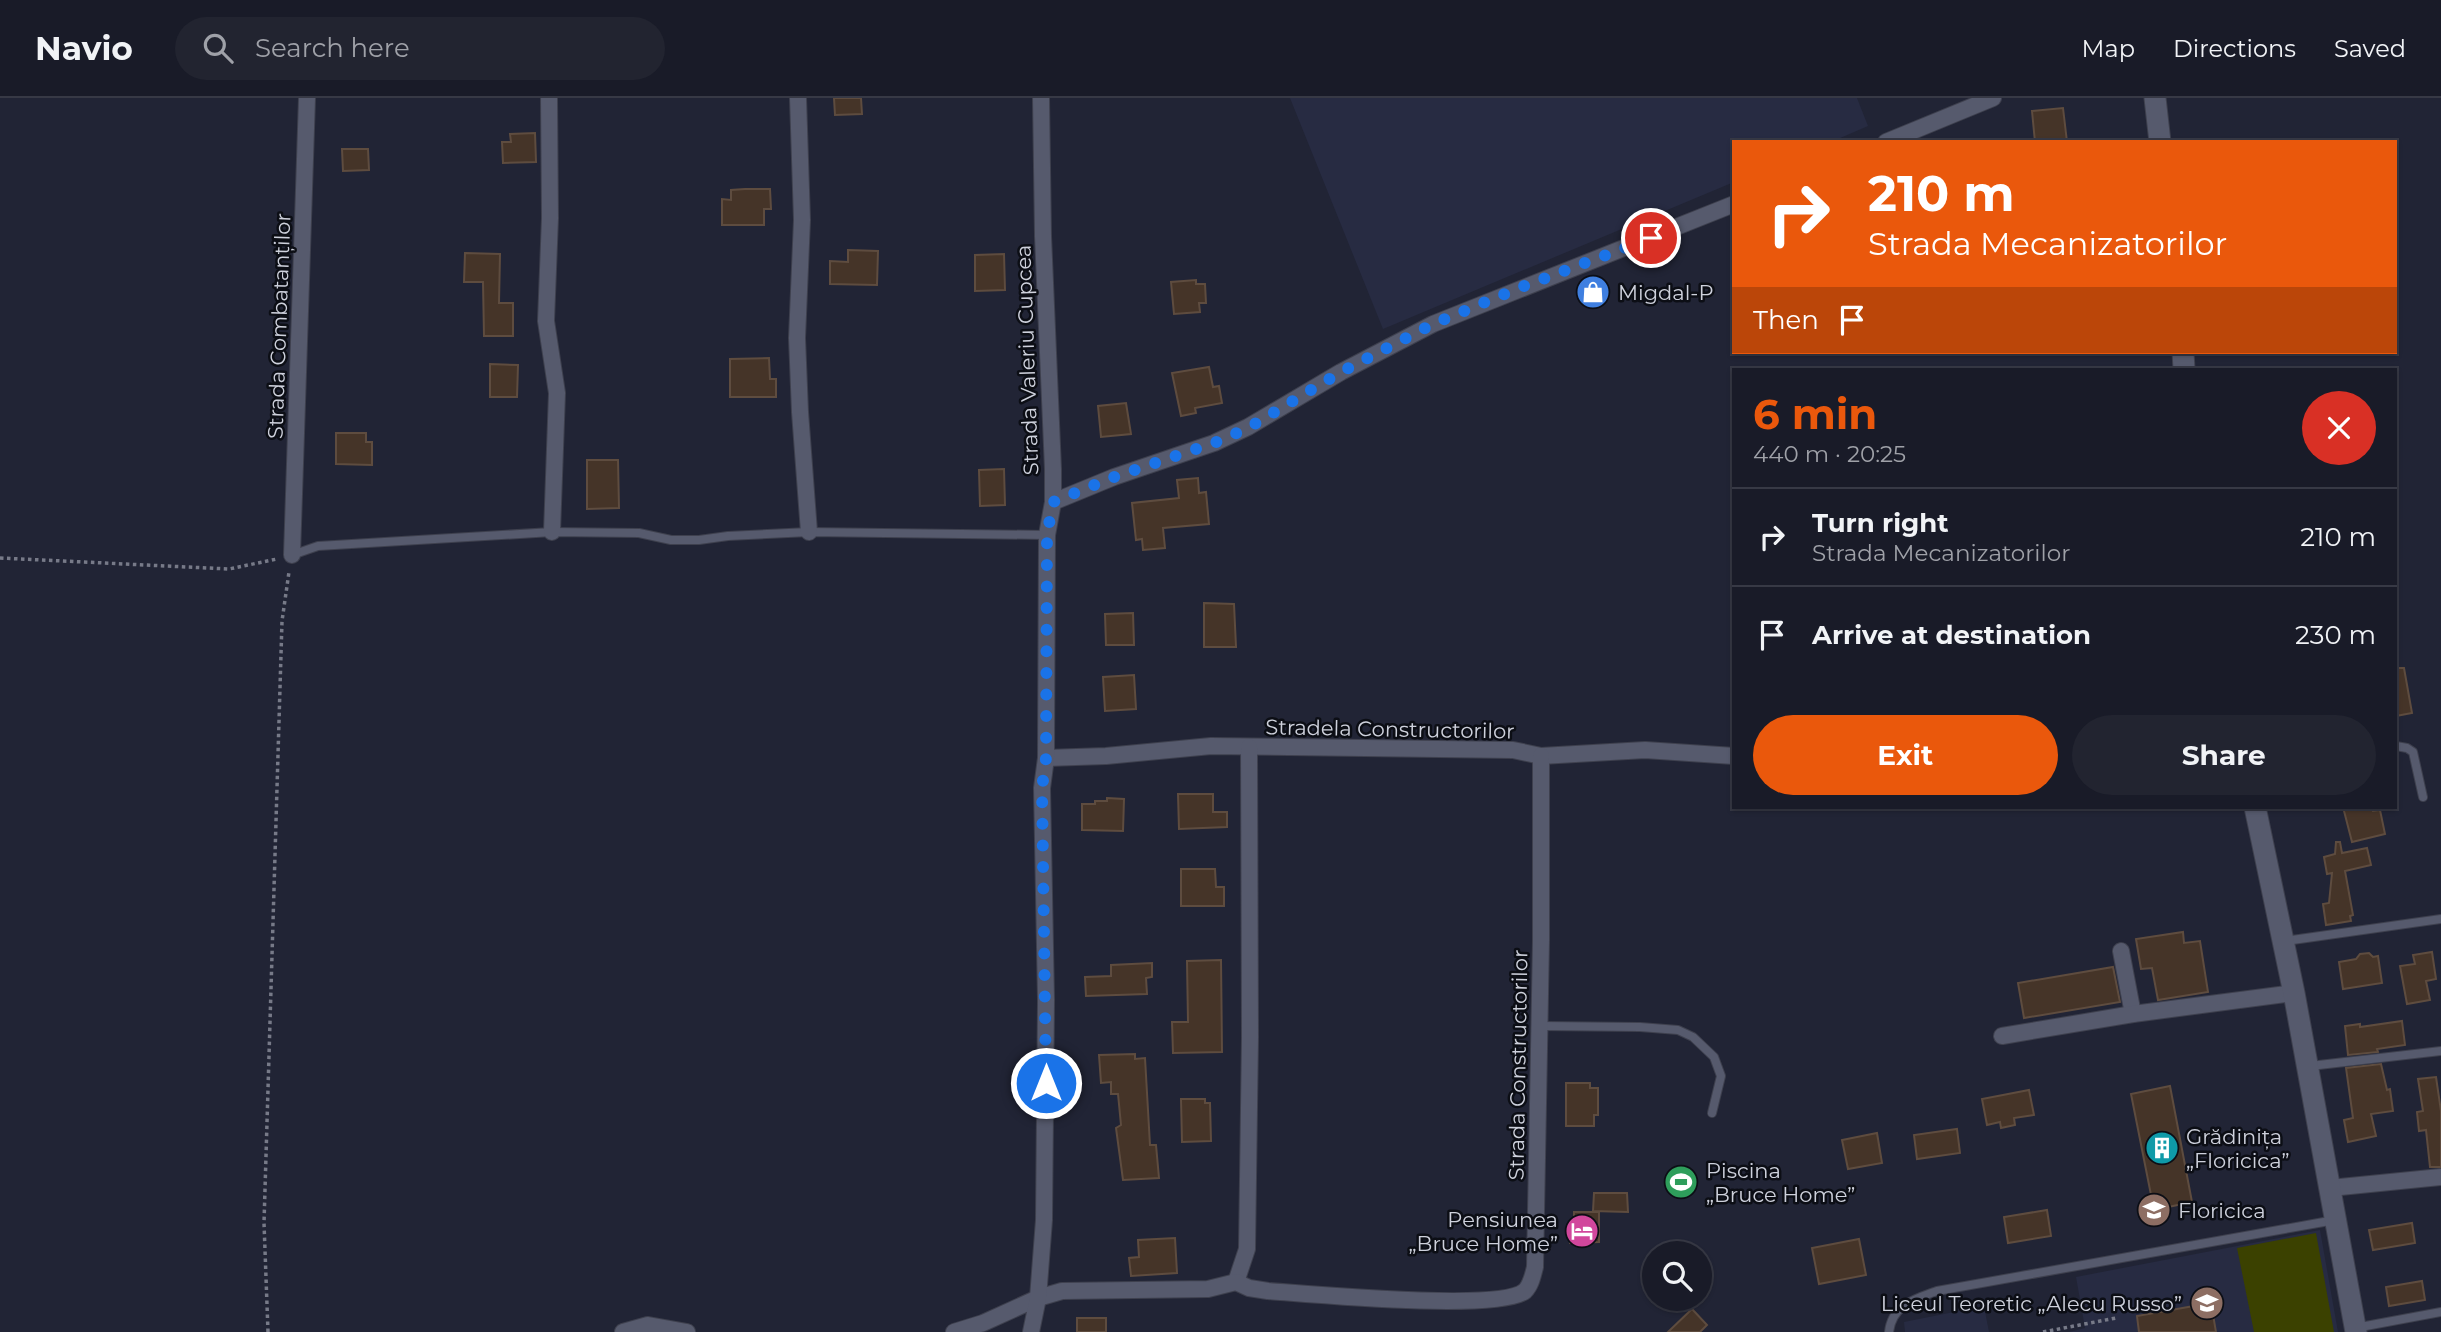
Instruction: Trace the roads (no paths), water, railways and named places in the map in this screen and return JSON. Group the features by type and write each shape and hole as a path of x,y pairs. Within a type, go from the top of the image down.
{"street":[{"name":"Strada Combatanților","path":"292,555 307,98"},
{"path":"549,98 550,218 546,321 557,393 552,532"},
{"path":"798,98 802,220 797,338 809,532"},
{"name":"Strada Valeriu Cupcea","path":"1031,1332 1038,1298 1044,1220 1046,1000 1042,788 1046,758 1047,535 1053,502 1041,98"},
{"path":"1891,140 1993,98"},
{"path":"2155,98 2160,140"},
{"path":"1053,502 1248,428 1341,372 1433,324 1732,205"},
{"name":"Stradela Constructorilor","path":"1046,758 1106,756 1211,746 1513,750 1541,756 1645,750 1732,756"},
{"path":"1236,1282 1247,1249 1250,1037 1249,747"},
{"name":"Strada Constructorilor","path":"954,1332 1062,1291 1208,1289 1236,1282 1249,1288 1268,1291 1438,1302 1498,1298 1524,1291 1532,1280 1535,1267 1541,756"},
{"path":"2255,809 2294,993 2356,1330"},
{"path":"2121,951 2133,1014"},
{"path":"2002,1036 2133,1014 2294,993"},
{"path":"2330,1188 2441,1177"},
{"path":"623,1332 648,1325 687,1332"}],"lane":[{"path":"292,555 318,546 552,532 639,533 671,540 809,532 1047,535"},
{"path":"2397,746 2413,752 2423,797"},
{"path":"2283,941 2441,919"},
{"path":"1539,1026 1640,1027 1678,1030 1693,1037 1714,1057 1721,1076 1712,1113"},
{"path":"2307,1066 2441,1051"},
{"path":"1889,1332 1896,1310 1914,1299 1937,1291 2337,1220"},
{"path":"2356,1330 2441,1312"}],"place":[{"name":"Migdal-P","path":"1593,292"},
{"name":"Grădinița „Floricica”","path":"2162,1148"},
{"name":"Piscina „Bruce Home”","path":"1681,1182"},
{"name":"Floricica","path":"2154,1210"},
{"name":"Pensiunea „Bruce Home”","path":"1582,1231"},
{"name":"Liceul Teoretic „Alecu Russo”","path":"2207,1303"}]}
